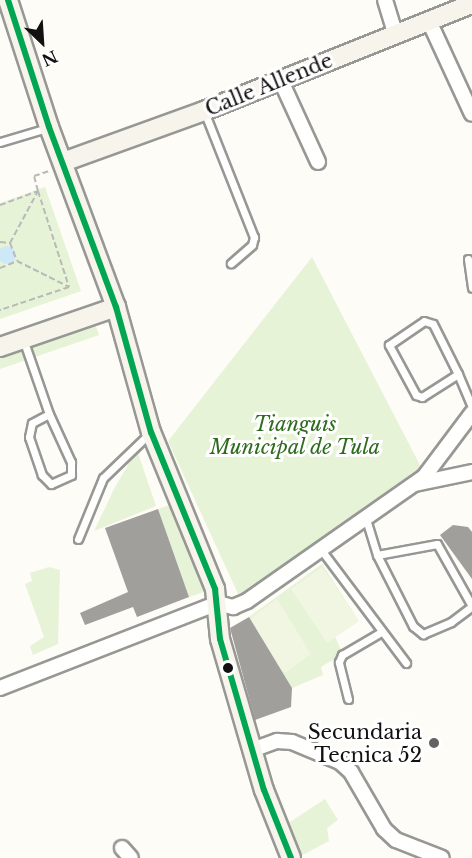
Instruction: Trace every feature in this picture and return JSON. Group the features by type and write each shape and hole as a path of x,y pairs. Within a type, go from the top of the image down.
{"main road":[{"path":"8,0 49,127 116,307 152,432 218,603 220,639 274,820 291,858"},
{"name":"Calle Allende","path":"63,162 204,111 472,4"},
{"path":"0,347 116,307"}],"street":[{"path":"385,0 395,33"},
{"path":"429,21 472,114"},
{"path":"281,81 318,162"},
{"path":"0,688 218,603 233,607 247,601 424,477 472,413"},
{"path":"413,484 472,472"},
{"path":"252,750 277,741 292,742 340,762 351,772 390,835 442,858"}],"lane":[{"path":"204,111 254,237 252,245 231,263"},
{"path":"0,142 49,127"},
{"path":"468,259 472,288"},
{"path":"458,374 422,397 416,395 389,345 424,321 433,324 458,374 472,407"},
{"path":"23,339 48,414 71,468 71,475 51,484 42,475 28,437 32,423 48,414"},
{"path":"78,539 103,478 152,432"},
{"path":"366,519 377,555 413,626 423,634 451,622 472,606 437,544 377,555"},
{"path":"321,551 406,663"},
{"path":"348,699 339,662 342,655 381,632"}],"path":[{"path":"34,176 69,287"},
{"path":"0,205 38,191"},
{"path":"38,191 10,243 17,261 69,287"},
{"path":"0,243 10,243"},
{"path":"0,268 17,261"},
{"path":"0,310 69,287"}],"green space":[{"path":"45,187 81,291 0,319 0,203"},
{"name":"Tianguis Municipal de Tula","path":"312,257 421,467 239,596 168,441"},
{"path":"94,321 99,335 0,369 0,351"},
{"path":"137,450 156,506 94,531 115,487"},
{"path":"172,504 207,591 189,597 158,509"},
{"path":"322,564 357,618 335,637 343,654 321,667 323,675 292,688 249,617"},
{"path":"49,567 60,570 58,644 33,655 30,646 44,637 25,584 32,581 30,573"},
{"path":"322,567 359,621 327,643 291,589"},
{"path":"277,599 311,654 286,672 280,670 268,652 251,618"},
{"path":"325,799 338,820 327,828 329,841 299,857 284,826"}],"water":[{"path":"7,246 13,249 16,255 13,261 7,264 1,261 -2,255 1,249"}],"building":[{"path":"158,509 189,597 137,617 133,607 85,625 80,613 128,592 105,528"},
{"path":"453,525 468,527 472,532 472,579 440,535"},
{"path":"249,617 292,688 291,707 255,720 230,628"}],"transit line":[{"path":"8,0 49,127 116,307 151,432 215,589 220,639 264,790 291,858"}],"place":[{"name":"Secundaria Tecnica 52","path":"434,743"}]}
